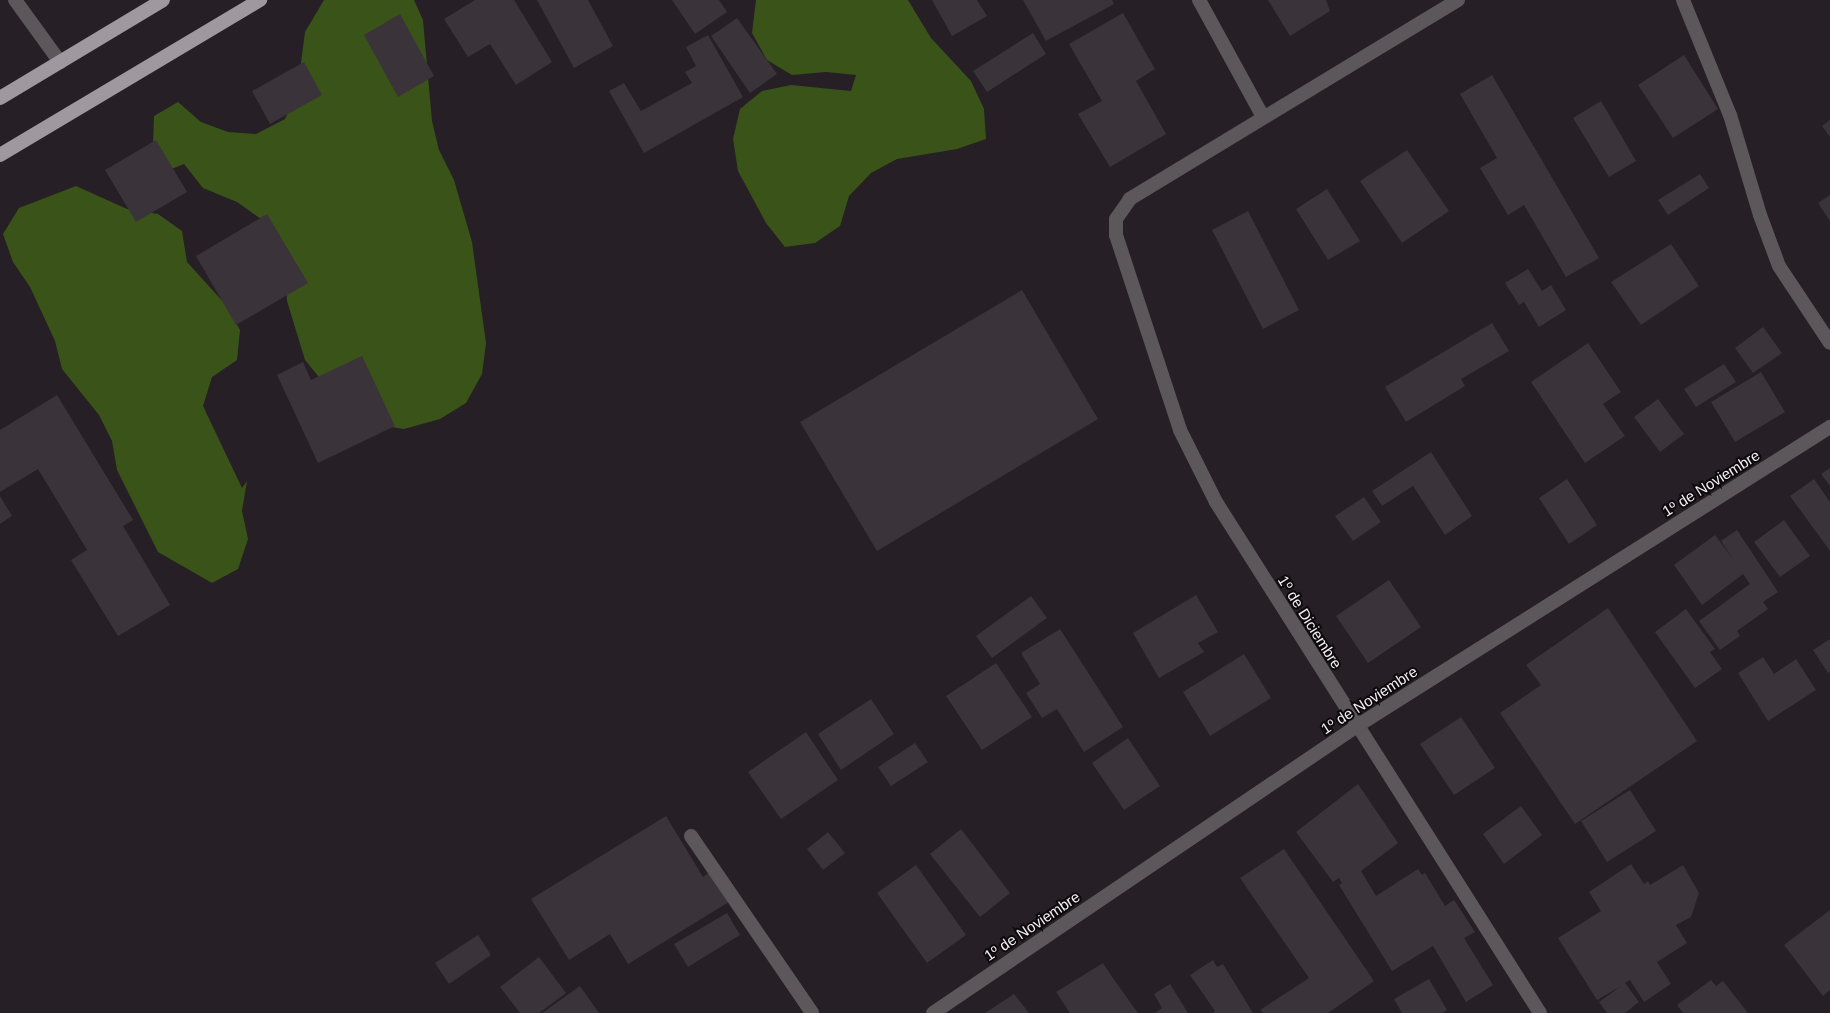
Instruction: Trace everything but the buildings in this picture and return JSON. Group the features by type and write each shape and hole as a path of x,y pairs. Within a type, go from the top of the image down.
{"highway":[{"path":"0,98 163,0"},
{"path":"0,154 260,0"}],"street":[{"path":"15,0 60,62"},
{"path":"1198,0 1263,117 1458,0"},
{"path":"1683,0 1730,115 1760,215 1779,266 1830,343"},
{"name":"1º de Diciembre","path":"1263,117 1130,199 1116,219 1116,235 1180,430 1216,502 1540,1013"},
{"name":"1º de Noviembre","path":"933,1013 1357,726 1830,427"},
{"path":"691,836 812,1013"}],"green space":[{"path":"324,0 414,0 423,20 432,121 439,150 454,180 472,242 486,343 482,374 466,403 440,419 404,429 372,424 344,408 305,360 287,301 285,269 261,219 237,202 203,188 184,164 169,170 153,144 154,116 178,102 201,122 228,132 256,134 285,119 297,93 305,32"},
{"path":"756,0 908,0 931,38 971,81 984,109 986,139 957,149 897,159 871,173 849,196 840,226 815,243 785,247 766,223 738,171 733,139 740,109 762,91 791,85 851,91 856,75 826,72 792,75 767,60 752,33"},
{"path":"76,186 127,209 158,214 182,231 187,262 226,305 240,330 237,360 212,377 203,406 242,488 247,481 242,511 248,539 238,569 212,583 158,552 117,470 112,441 99,415 62,369 55,341 30,287 13,262 3,234 19,208"}]}
